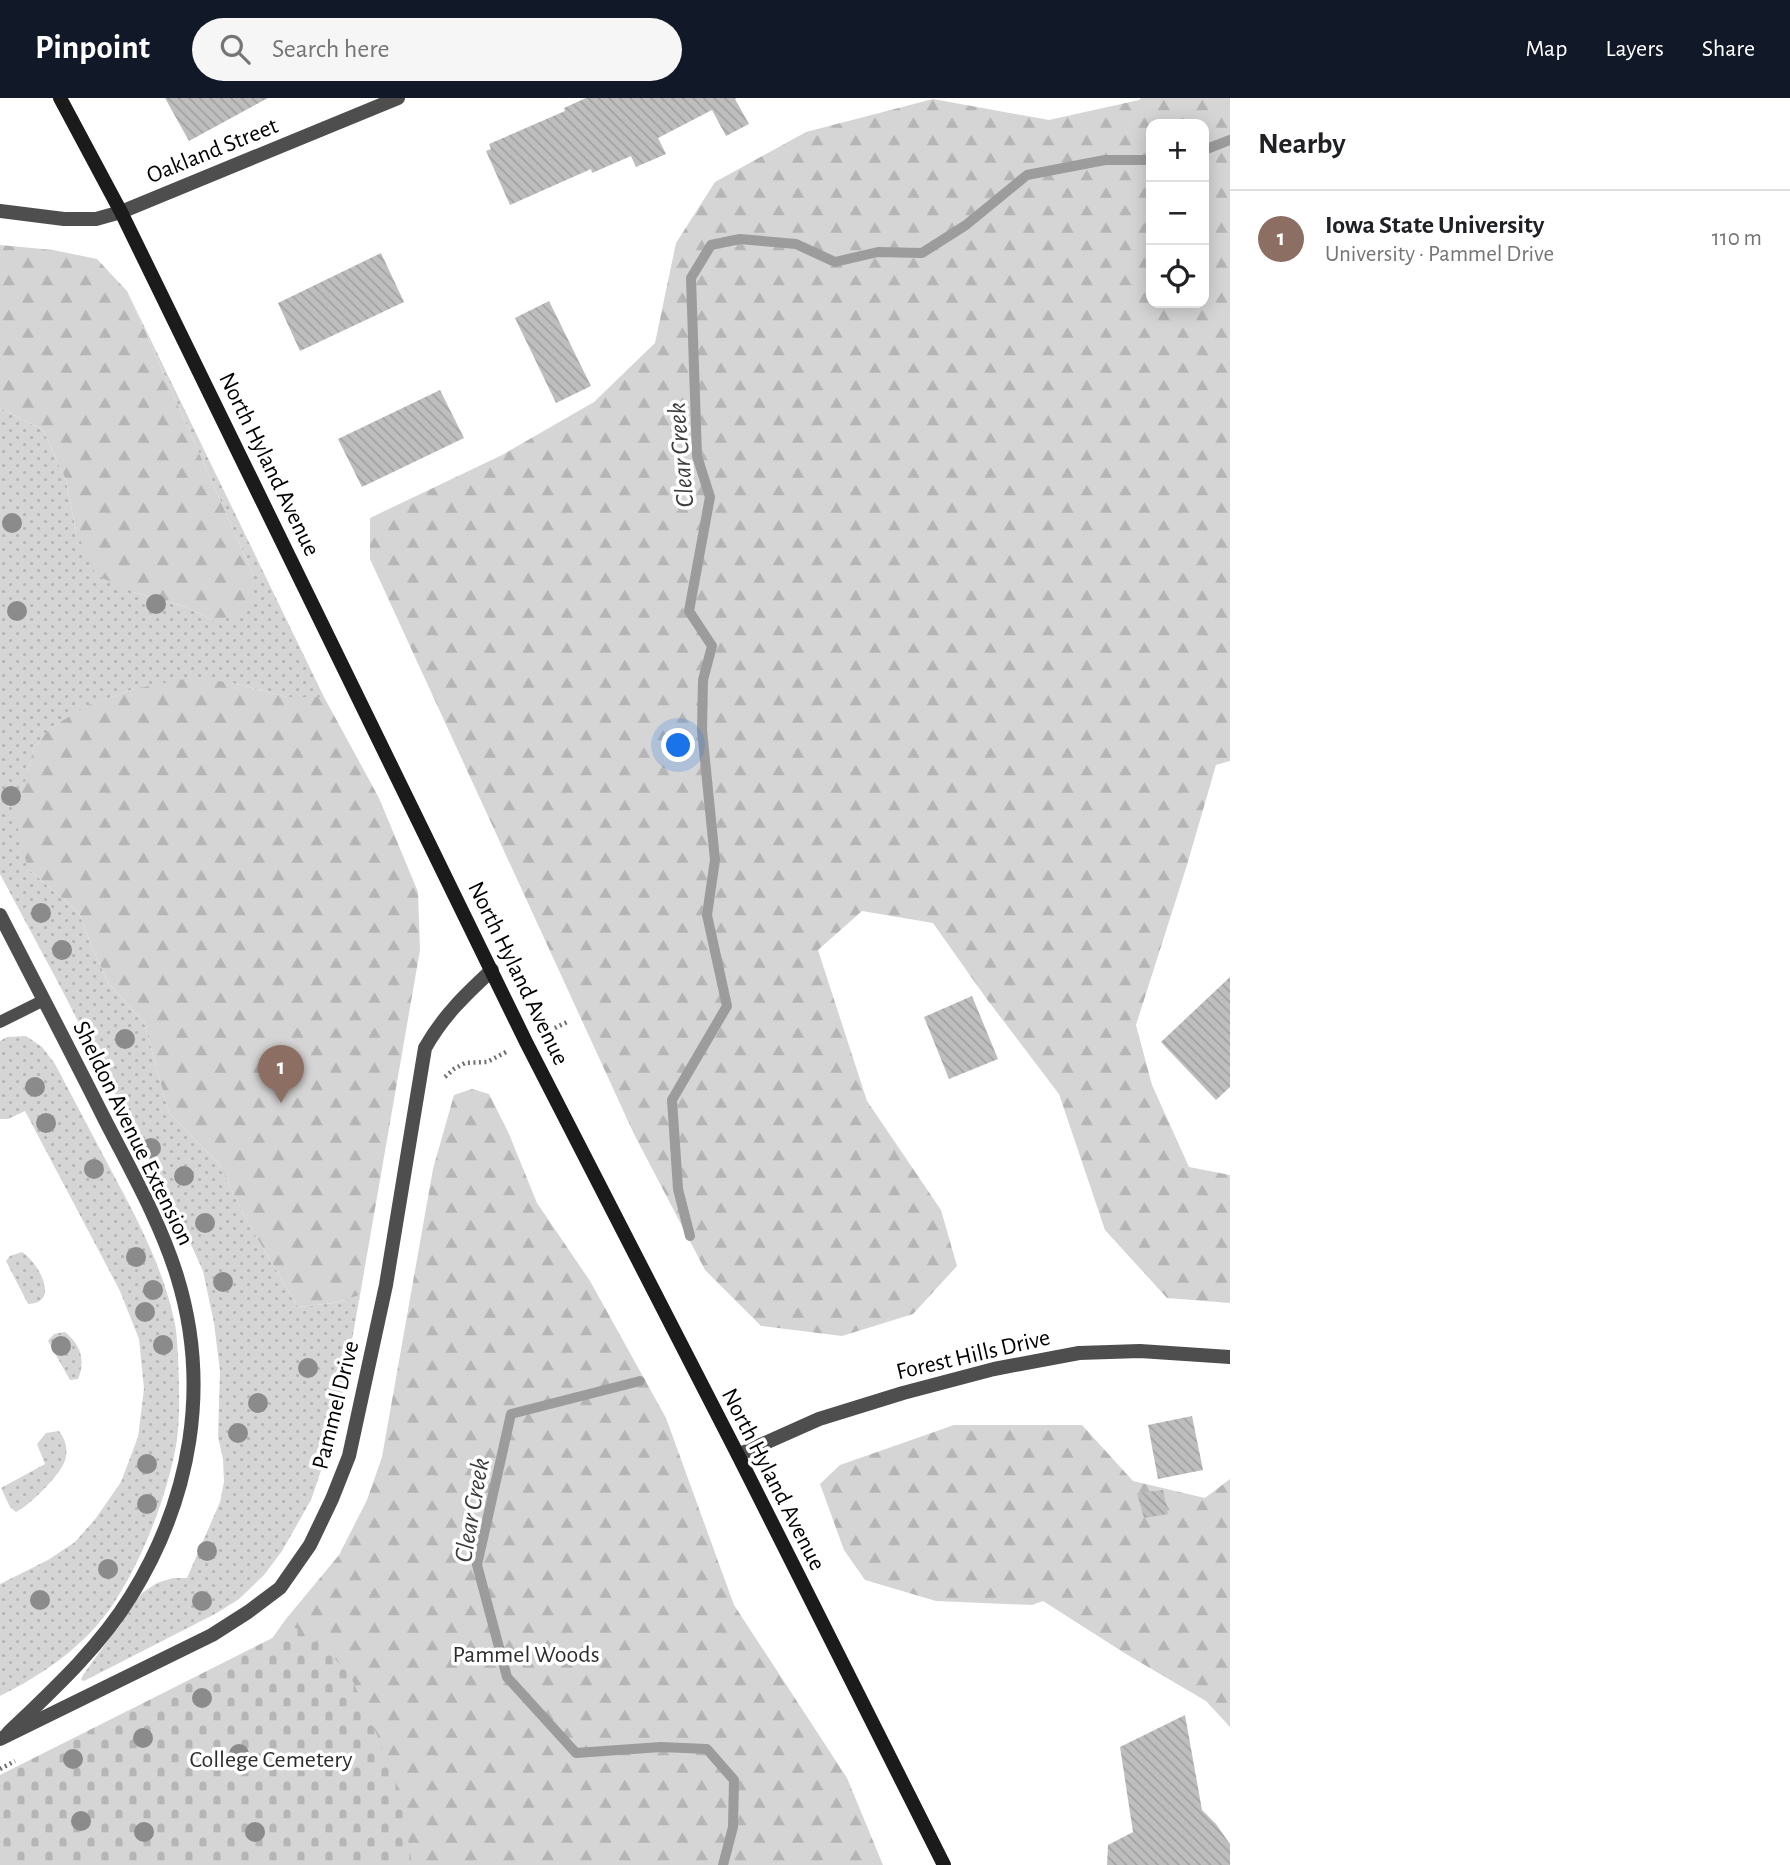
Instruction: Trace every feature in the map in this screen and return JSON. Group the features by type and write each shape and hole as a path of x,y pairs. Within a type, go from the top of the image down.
{"main road":[{"name":"North Hyland Avenue","path":"60,98 121,212 526,1042 944,1865"}],"street":[{"name":"Oakland Street","path":"0,211 64,219 96,219 121,212 398,98"},
{"name":"Sheldon Avenue Extension","path":"0,915 140,1189 177,1275 193,1355 194,1402 183,1478 152,1560 104,1634 41,1702 1,1739"},
{"name":"Pammel Drive","path":"1,1739 212,1635 280,1588 310,1545 332,1499 349,1456 355,1432 386,1285 425,1048 455,1004 492,970"},
{"name":"Forest Hills Drive","path":"738,1455 819,1419 994,1369 1079,1353 1140,1350 1230,1357"}],"lane":[{"path":"0,1022 44,1000"}],"path":[{"path":"560,1026 569,1021"},
{"path":"444,1078 465,1063 486,1062"},
{"path":"0,1769 24,1757"}],"green space":[{"path":"1141,98 1230,98 1230,761 1216,765 1136,1025 1152,1085 1189,1167 1230,1175 1230,1303 1167,1298 1105,1230 1059,1094 933,923 862,911 818,950 867,1101 941,1210 957,1266 913,1314 842,1336 761,1326 705,1270 634,1134 370,559 370,518 502,455 594,402 655,343 676,243 715,182 806,132 933,99 1049,120"},
{"path":"0,245 53,250 97,259 127,291 253,574 247,611 215,621 186,607 133,592 96,575 76,531 66,480 43,430 0,408"},
{"path":"127,291 324,697 287,697 232,683 134,689 89,705 49,729 33,749 28,772 28,869 79,913 109,984 144,1022 169,1113 219,1164 247,1221 298,1307 334,1303 360,1295 337,1424 311,1500 282,1551 264,1575 239,1599 84,1681 81,1680 83,1675 142,1593 157,1583 173,1578 187,1578 220,1502 224,1482 218,1437 220,1371 214,1323 203,1271 180,1220 0,874 0,408 43,430 66,480 76,531 133,592 186,607 215,621 253,574"},
{"path":"190,678 232,683 287,697 324,697 379,798 418,892 420,950 360,1295 334,1303 298,1307 247,1221 219,1164 169,1113 144,1022 109,984 79,913 28,869 14,814 33,749 49,729 88,705 134,689"},
{"path":"26,1036 42,1047 55,1064 131,1208 157,1265 176,1328 179,1416 175,1451 163,1498 143,1550 117,1598 87,1636 67,1654 35,1677 0,1696 0,1584 48,1560 75,1542 96,1518 121,1482 138,1437 144,1389 139,1339 120,1291 25,1111 8,1119 0,1119 0,1041 7,1037"},
{"name":"Pammel Woods","path":"472,1089 489,1094 509,1134 537,1203 590,1281 666,1418 734,1605 847,1778 883,1865 317,1865 253,1665 286,1619 339,1555 367,1500 382,1457 433,1169 454,1095"},
{"path":"22,1252 34,1264 43,1281 44,1297 38,1302 28,1304 6,1261 10,1256"},
{"path":"65,1332 80,1353 78,1379 70,1380 48,1341 54,1334"},
{"path":"954,1425 1082,1425 1133,1481 1205,1498 1230,1479 1230,1727 1206,1701 1043,1601 1032,1605 936,1601 865,1580 844,1550 820,1484 840,1465"},
{"path":"59,1431 66,1446 64,1463 43,1490 16,1512 10,1507 1,1488 45,1464 37,1444 46,1433"},
{"name":"College Cemetery","path":"294,1627 319,1643 349,1673 378,1737 402,1800 412,1865 0,1865 0,1775"}],"building":[{"path":"165,98 268,98 189,141"},
{"path":"586,98 736,98 749,124 726,136 712,110 658,138 666,154 636,167 631,156 592,173 591,169 510,205 486,151 491,149 489,144 565,111 564,108"},
{"path":"381,253 404,302 300,351 278,303"},
{"path":"549,301 591,386 556,403 515,318"},
{"path":"440,390 464,438 362,487 338,439"},
{"path":"1230,977 1230,1087 1216,1100 1161,1042"},
{"path":"972,996 998,1059 949,1079 924,1017"},
{"path":"1192,1416 1203,1470 1158,1479 1148,1425"},
{"path":"1163,1490 1168,1514 1144,1518 1137,1493"},
{"path":"1185,1715 1202,1810 1230,1844 1230,1865 1107,1865 1108,1845 1133,1832 1120,1747"}],"waterway":[{"name":"Clear Creek","path":"1209,148 1230,140"},
{"name":"Clear Creek","path":"690,1236 678,1189 672,1100 727,1006 707,915 715,860 702,730 703,680 712,646 689,611 710,497 697,456 691,278 711,245 740,239 796,244 835,262 878,252 922,253 966,225 1027,175 1105,160 1146,160"},
{"name":"Clear Creek","path":"640,1381 511,1414 477,1565 507,1677 576,1753 661,1747 707,1749 734,1780 733,1827 723,1865"}],"place":[{"name":"Iowa State University","path":"281,1103"}]}
